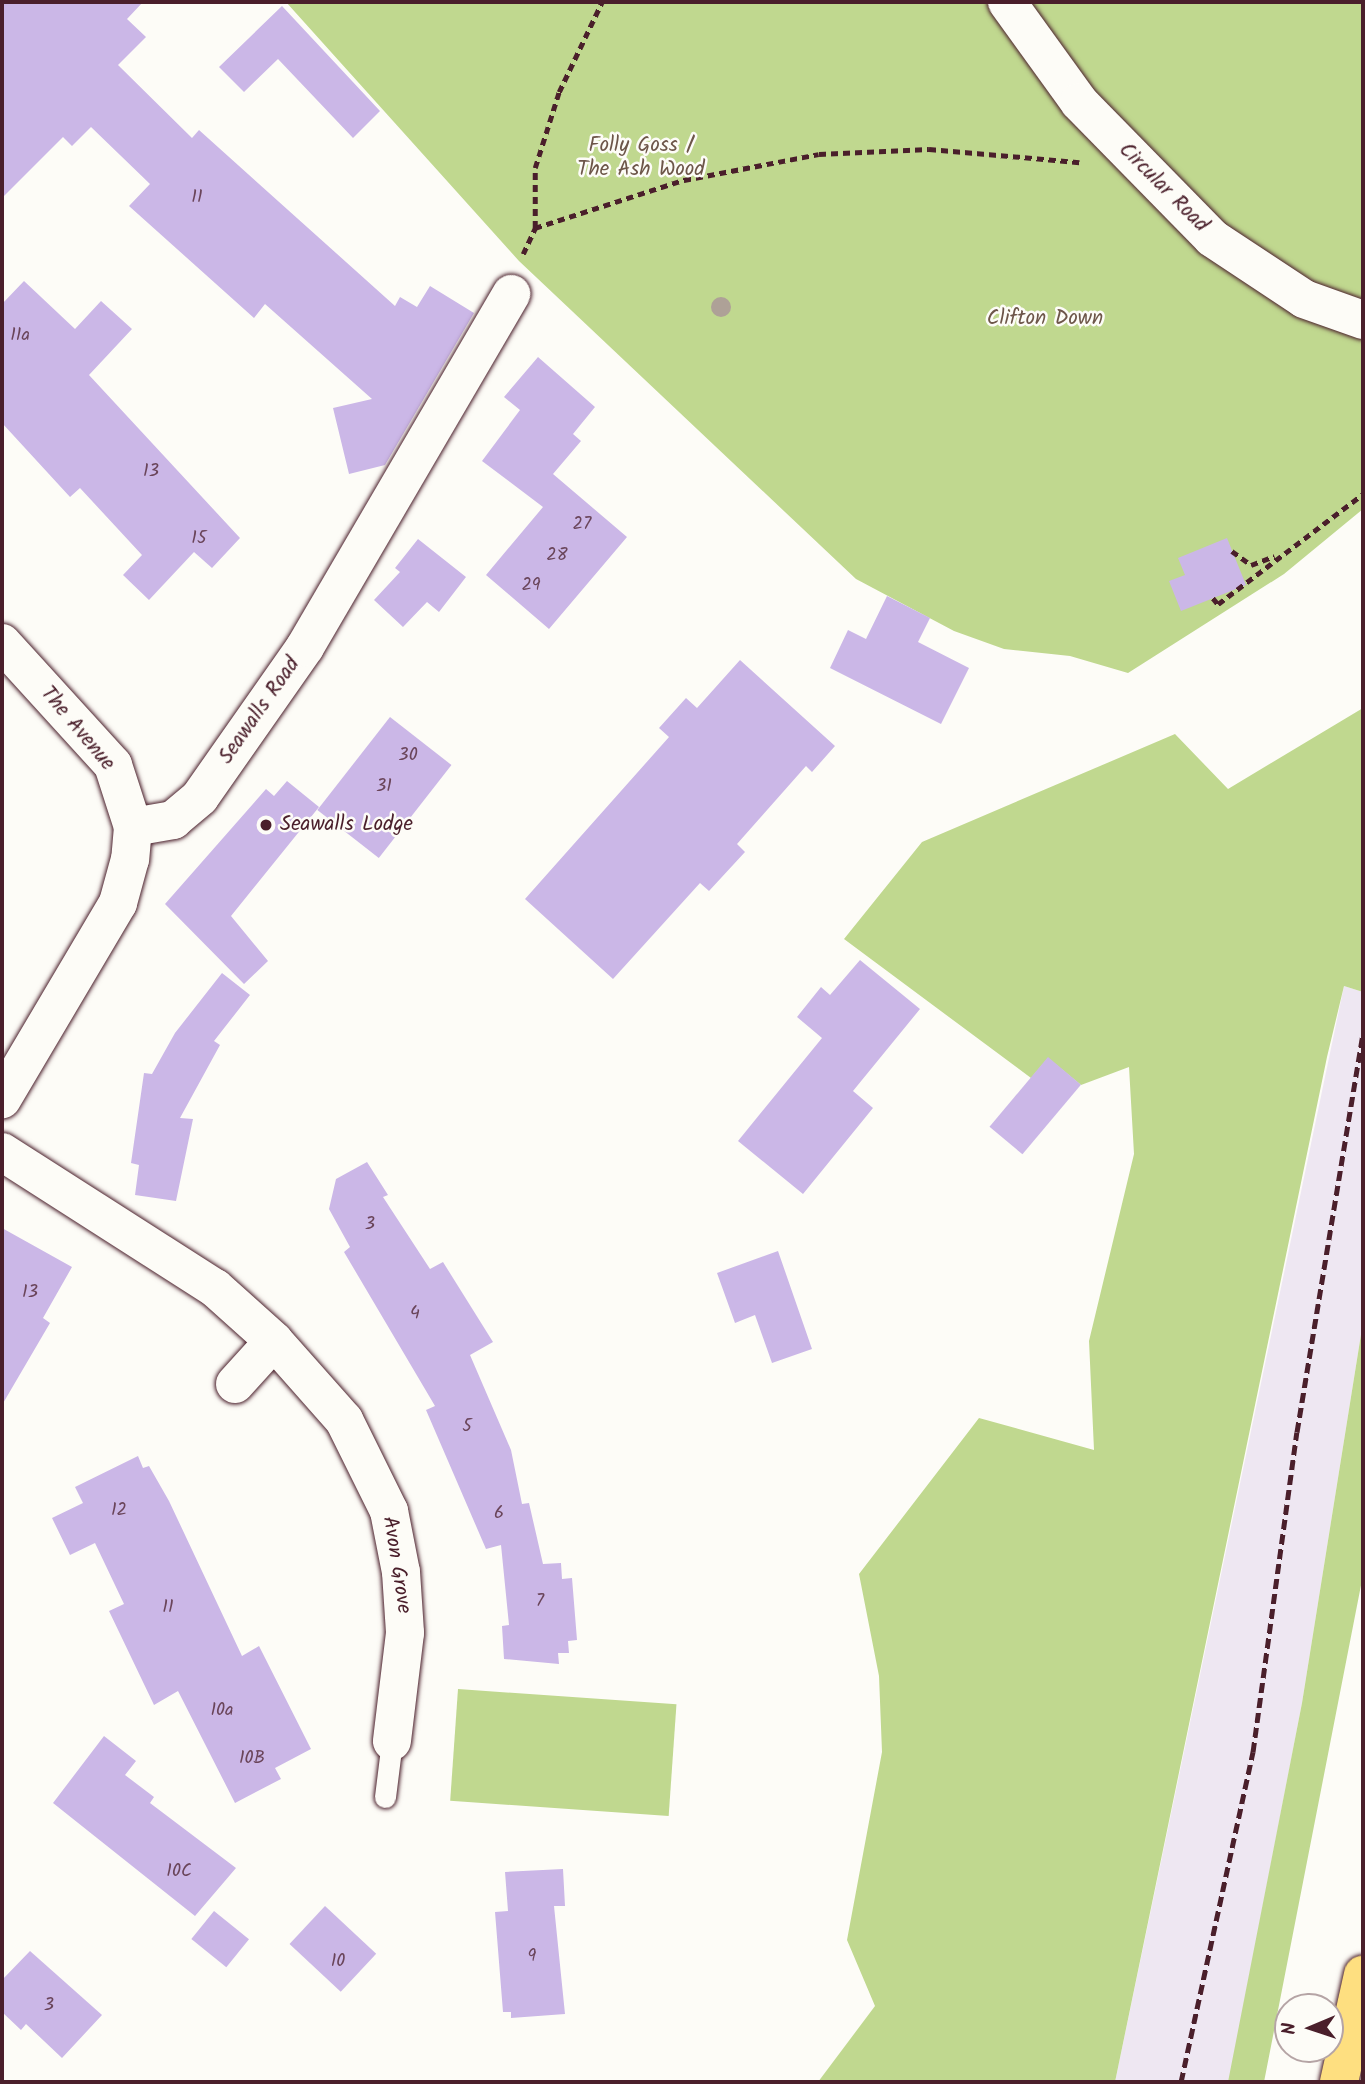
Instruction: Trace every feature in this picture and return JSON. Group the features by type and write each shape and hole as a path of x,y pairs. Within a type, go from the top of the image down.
{"highway":[{"path":"1339,2082 1363,1975"}],"street":[{"name":"Circular Road","path":"1007,2 1079,102 1212,238 1304,299 1363,320"},
{"name":"Seawalls Road","path":"133,827 173,820 207,786 306,647 510,294"},
{"name":"The Avenue","path":"2,643 113,765 133,827"},
{"path":"2,1099 118,903 133,827"},
{"name":"Avon Grove","path":"2,1152 215,1288 274,1341 344,1420 389,1511 401,1572 405,1633 392,1741"},
{"path":"235,1384 274,1341"}],"lane":[{"path":"385,1797 392,1741"}],"path":[{"path":"510,294 512,275 535,228 535,168 559,92 602,2"},
{"path":"535,228 684,180 819,154 929,149 1087,163"},
{"path":"1213,598 1218,604 1278,555 1363,494"},
{"path":"1232,551 1251,565 1278,555"}],"shaded area":[{"path":"1344,986 1363,992 1363,1322 1302,1703 1230,2076 1228,2082 1115,2082"}],"green space":[{"name":"Clifton Down","path":"286,2 1363,2 1363,509 1284,574 1128,673 1070,656 1004,649 954,631 856,579 519,261"},
{"path":"1363,708 1363,992 1344,986 1327,1057 1115,2082 818,2082 875,2006 847,1940 882,1752 879,1676 859,1574 979,1418 1094,1450 1089,1341 1134,1154 1129,1067 1081,1085 1048,1058 1031,1078 844,939 922,842 1175,734 1228,789"},
{"path":"1363,1322 1363,1575 1281,1993 1274,1993 1274,2031 1264,2082 1228,2082 1302,1703"},
{"path":"458,1689 676,1704 669,1816 450,1801"}],"building":[{"path":"2,2 143,2 127,19 146,37 118,65 192,138 199,130 395,306 400,297 417,307 430,286 474,313 385,465 349,474 333,408 372,399 265,304 254,318 129,206 150,184 91,127 72,146 63,137 2,198"},
{"path":"282,6 380,111 353,138 278,59 244,92 219,67"},
{"path":"24,281 75,329 101,301 132,329 89,375 240,538 212,568 194,552 149,600 123,575 142,555 80,488 70,497 2,423 2,304"},
{"path":"538,357 595,407 573,434 581,441 553,474 627,537 549,629 486,575 543,507 482,461 520,410 504,397"},
{"path":"1227,538 1246,585 1181,611 1169,581 1185,575 1178,558"},
{"path":"418,539 466,577 439,612 427,602 403,627 374,600 400,572 395,568"},
{"path":"887,596 930,618 918,642 969,668 941,724 830,668 848,630 866,639"},
{"path":"740,660 835,746 812,772 806,766 737,844 745,852 709,891 700,883 613,979 525,899 669,737 659,728 686,698 697,708"},
{"path":"390,717 451,765 379,858 317,810"},
{"path":"287,781 319,807 231,916 268,961 244,984 165,904 266,789 274,796"},
{"path":"860,960 920,1009 853,1091 873,1108 803,1194 738,1141 822,1038 797,1017 821,987 830,995"},
{"path":"222,973 250,995 214,1041 220,1045 180,1118 193,1119 176,1201 135,1195 139,1165 131,1163 144,1073 152,1074 175,1033"},
{"path":"1048,1057 1081,1085 1022,1154 990,1127"},
{"path":"367,1162 388,1195 383,1197 430,1269 443,1262 493,1342 470,1355 511,1450 522,1504 529,1503 543,1564 561,1563 562,1579 572,1578 577,1640 568,1641 569,1653 558,1653 559,1664 504,1659 502,1626 509,1625 501,1545 486,1549 426,1410 435,1406 344,1252 350,1247 329,1209 336,1179"},
{"path":"2,1228 72,1267 43,1318 50,1323 2,1405"},
{"path":"778,1251 812,1349 772,1363 755,1315 735,1323 717,1273"},
{"path":"138,1456 143,1468 149,1466 169,1501 242,1656 259,1646 311,1749 275,1768 281,1779 235,1803 178,1691 154,1705 109,1611 124,1604 95,1543 70,1555 52,1518 83,1503 75,1487"},
{"path":"104,1736 136,1761 125,1775 154,1797 150,1803 236,1868 195,1916 53,1803"},
{"path":"563,1869 565,1906 554,1906 565,2014 511,2018 511,2012 503,2012 495,1912 508,1911 505,1872"},
{"path":"325,1906 376,1954 341,1992 290,1944"},
{"path":"214,1911 249,1939 226,1967 191,1939"},
{"path":"30,1951 102,2015 62,2058 26,2024 21,2030 2,2012 2,1980"}],"railway":[{"path":"1181,2082 1253,1752 1297,1432 1363,1034"}],"place":[{"name":"Seawalls Lodge","path":"266,825"}],"park label":[{"name":"Folly Goss / The Ash Wood","path":"641,158"}]}
